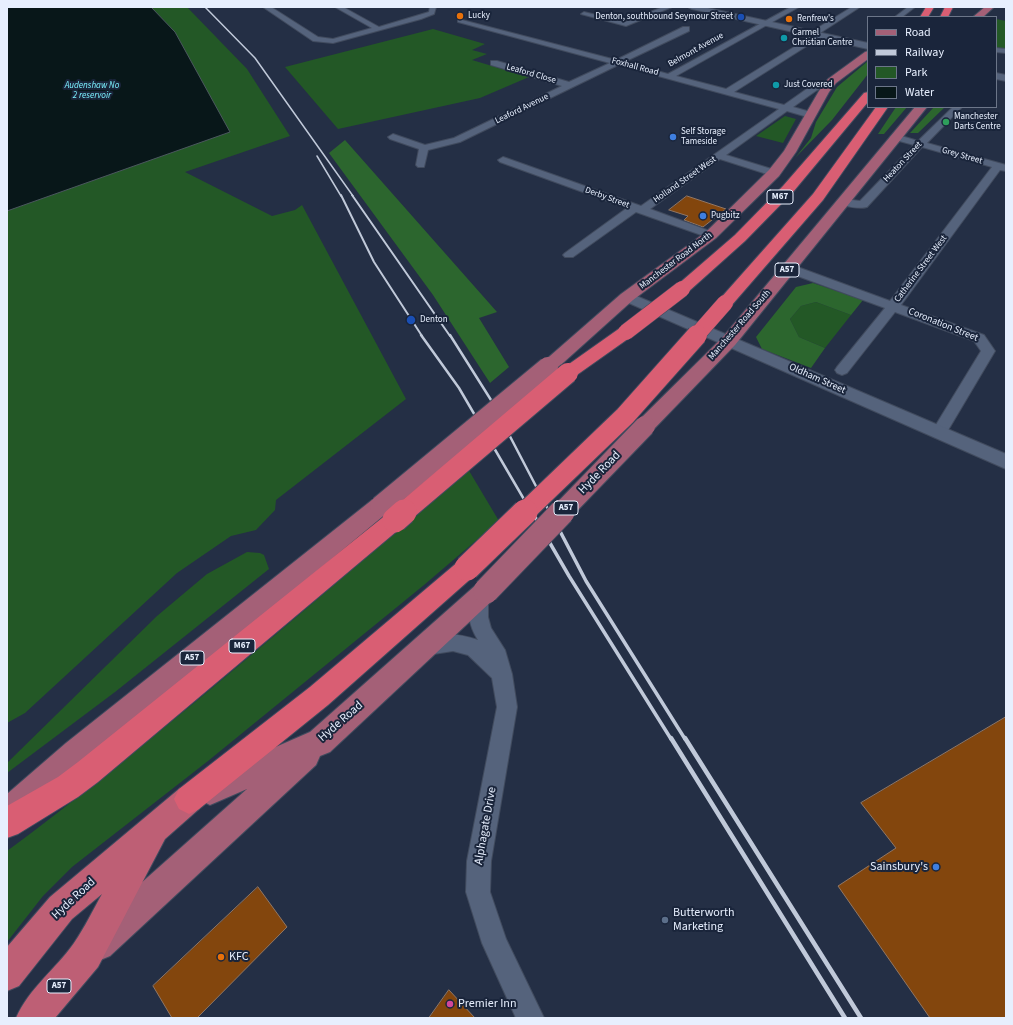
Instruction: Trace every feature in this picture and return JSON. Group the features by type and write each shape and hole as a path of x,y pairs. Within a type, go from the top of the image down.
{"highway":[{"path":"925,16 930,7"},
{"path":"944,16 949,7"},
{"name":"M67","path":"7,823 68,787 88,772 387,513 568,373 626,332 682,289 740,238 788,189 867,96"},
{"name":"M67","path":"189,799 319,696 467,568 625,416 818,197 881,108"},
{"name":"Hyde Road","path":"7,974 61,908 189,799"},
{"name":"A57","path":"34,1018 44,1004 86,956 156,827"}],"main road":[{"path":"978,16 990,7"},
{"name":"Manchester Road North","path":"387,513 627,297 711,235 774,173 790,152 824,91 832,81 867,55"},
{"name":"Manchester Road South","path":"646,426 729,341 844,202 895,136 919,108"},
{"name":"Hyde Road","path":"189,799 320,742 427,646 482,594 646,426"},
{"name":"A57","path":"7,814 76,753 387,513"},
{"name":"A57","path":"86,956 320,742"}],"street":[{"path":"266,7 316,39 333,41 428,15 432,13 433,7"},
{"path":"338,7 378,29"},
{"path":"595,9 584,14 626,24 669,7"},
{"path":"692,7 867,46"},
{"name":"Belmont Avenue","path":"669,76 796,7"},
{"path":"728,92 857,7"},
{"path":"899,16 912,7"},
{"name":"Foxhall Road","path":"460,21 811,115"},
{"name":"Leaford Avenue","path":"424,148 457,140 686,29"},
{"name":"Leaford Close","path":"494,63 569,85"},
{"name":"Holland Street West","path":"569,255 718,156 814,88 832,81"},
{"name":"Heaton Street","path":"844,202 863,205 920,144 957,108"},
{"name":"Grey Street","path":"895,136 1002,167"},
{"path":"393,137 424,148 421,165"},
{"path":"718,156 774,173"},
{"name":"Derby Street","path":"503,160 638,210 711,235"},
{"name":"Catherine Street West","path":"842,370 1002,167"},
{"path":"788,268 894,305"},
{"name":"Oldham Street","path":"627,297 1006,462"},
{"name":"Coronation Street","path":"894,305 979,338 988,351 939,433"},
{"name":"Alphagate Drive","path":"482,594 478,617 483,632 495,650 502,674 507,707 478,861 478,892 495,943 530,1018"},
{"path":"427,646 453,642 474,648 502,674"}],"green space":[{"path":"151,7 187,7 247,69 290,136 185,172 272,216 295,210 302,205 406,399 276,500 275,510 256,530 231,536 177,573 25,713 7,723 7,211 229,132 175,32"},
{"path":"997,19 1006,21 1006,50 997,48"},
{"path":"433,29 485,44 472,50 487,54 472,60 529,77 480,98 338,129 285,67"},
{"path":"867,62 867,75 832,120 795,158 811,138 816,122 837,87"},
{"path":"895,108 906,108 884,134 878,134"},
{"path":"933,108 944,108 918,133 910,133"},
{"path":"785,116 796,119 783,143 756,136"},
{"path":"345,140 497,312 479,318 509,367 490,383 433,295 329,153"},
{"path":"813,283 863,300 851,315 816,302 801,306 790,319 799,337 825,348 811,368 762,349 756,337 796,287"},
{"path":"816,302 851,315 825,348 799,337 790,319 801,306"},
{"path":"468,469 499,521 424,585 208,761 72,867 43,896 7,942 7,851 78,797 194,703 298,616"},
{"path":"247,552 260,553 264,555 269,569 115,692 7,773 7,763 157,616 207,574"}],"water":[{"name":"Audenshaw No 2 reservoir","path":"7,7 151,7 175,32 230,132 7,211"}],"building":[{"name":"Pugbitz","path":"687,196 726,209 703,227 684,220 688,216 669,210"},
{"name":"Sainsbury's","path":"1006,717 1006,1018 930,1018 838,886 896,848 861,803"},
{"name":"KFC","path":"258,887 287,927 197,1018 172,1018 153,986"},
{"name":"Premier Inn","path":"449,990 475,1018 429,1018"}],"railway":[{"path":"205,7 255,58 353,196"},
{"path":"317,156 341,196"},
{"path":"341,195 374,262 422,336"},
{"path":"352,195 450,336"},
{"path":"421,335 459,388 532,513"},
{"path":"450,335 491,400 550,513"},
{"path":"532,512 569,576 671,739"},
{"path":"550,512 586,581 685,739"},
{"path":"671,738 845,1018"},
{"path":"685,738 861,1018"}],"place":[{"name":"Lucky","path":"460,16"},
{"name":"Denton, southbound Seymour Street","path":"741,17"},
{"name":"Renfrew's","path":"789,19"},
{"name":"Carmel Christian Centre","path":"784,38"},
{"name":"Just Covered","path":"776,85"},
{"name":"Manchester Darts Centre","path":"946,122"},
{"name":"Self Storage Tameside","path":"673,137"},
{"name":"Pugbitz","path":"703,216"},
{"name":"Denton","path":"411,320"},
{"name":"Sainsbury's","path":"936,867"},
{"name":"Butterworth Marketing","path":"665,920"},
{"name":"KFC","path":"221,957"},
{"name":"Premier Inn","path":"450,1004"}]}
